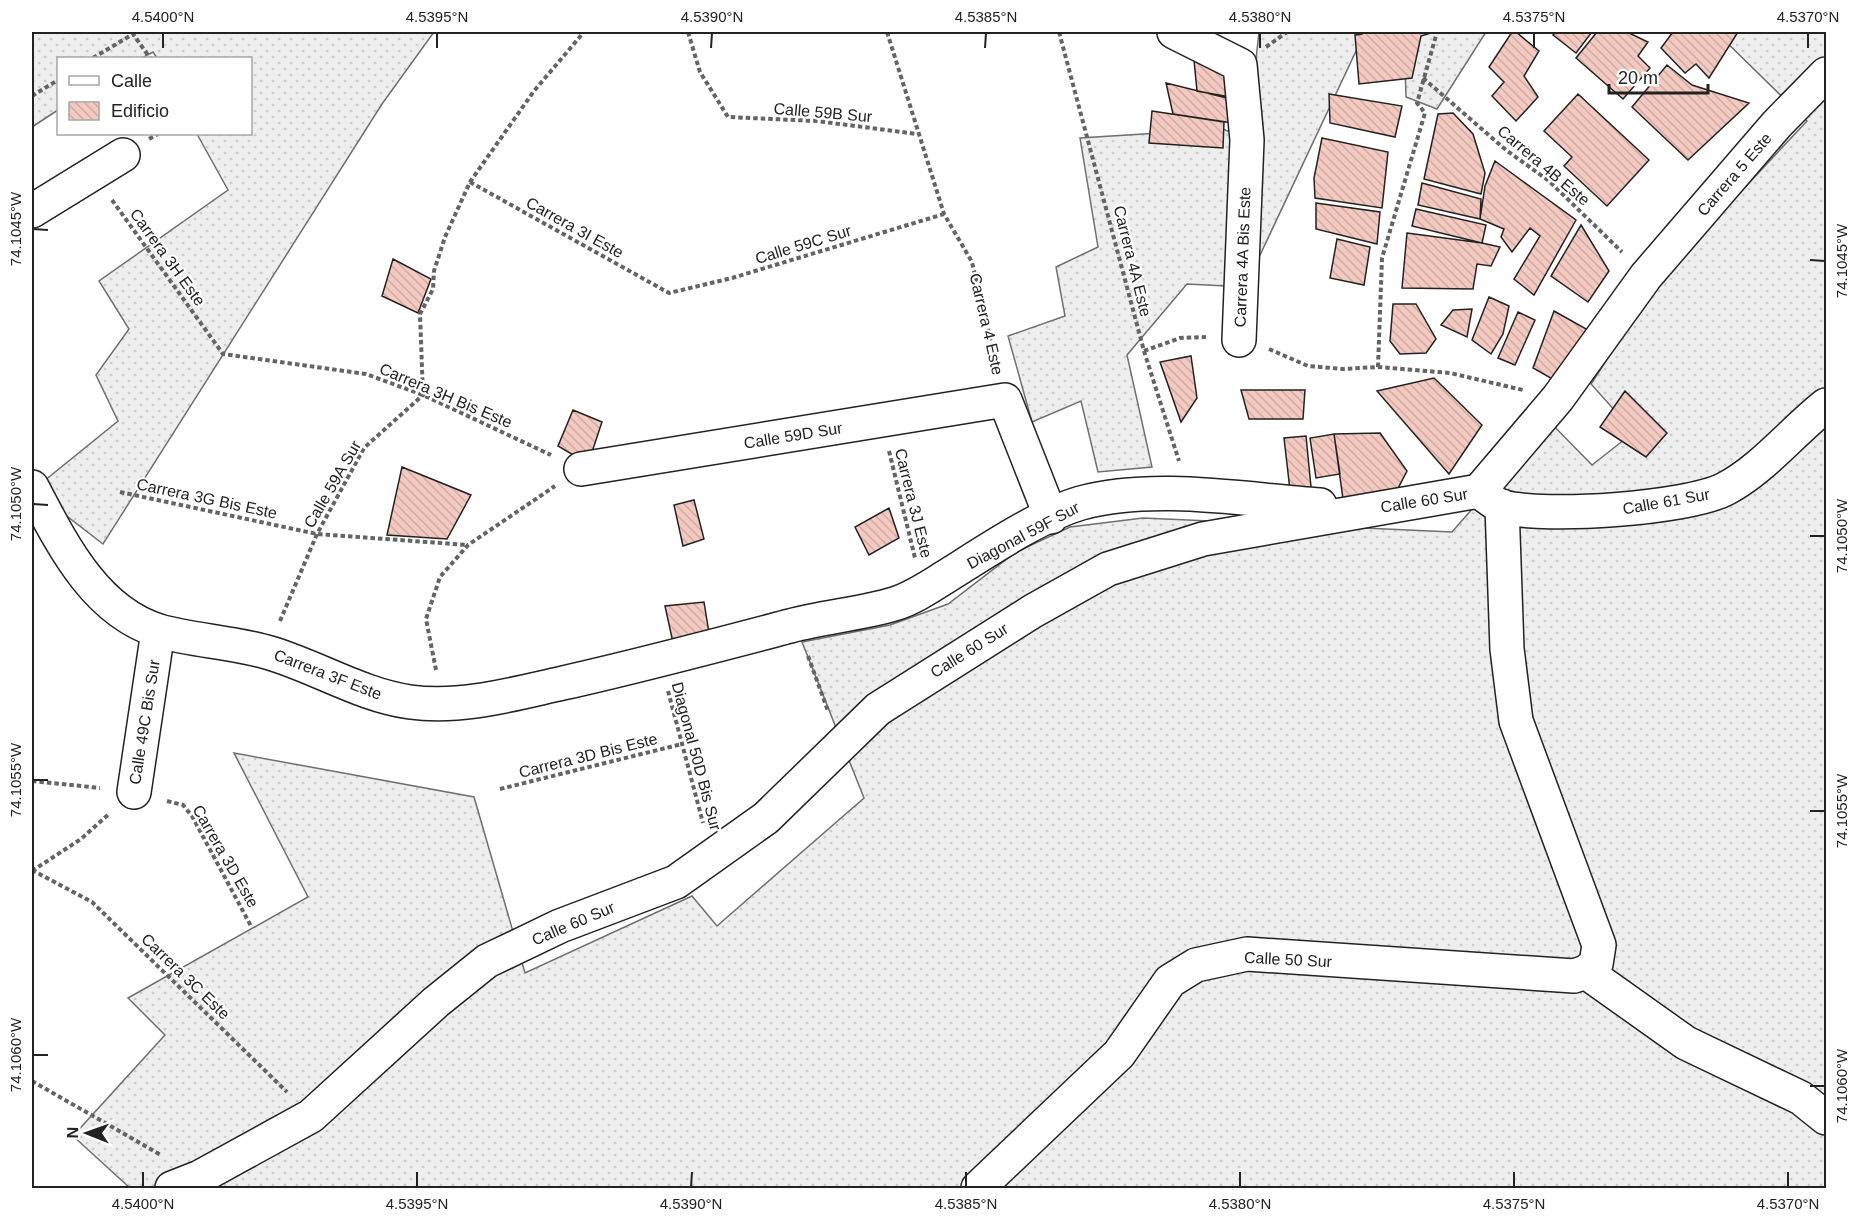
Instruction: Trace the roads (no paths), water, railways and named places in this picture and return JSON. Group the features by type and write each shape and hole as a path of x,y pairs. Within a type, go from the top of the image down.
{"street":[{"name":"Carrera 4A Bis Este","path":"1174,32 1240,65 1247,140 1239,340"},
{"name":"Carrera 5 Este","path":"1646,276 1777,124 1827,74"},
{"path":"32,212 123,156"},
{"name":"Calle 60 Sur","path":"186,1183 312,1116 436,1002 488,961 561,926 676,882 766,818 878,709 1033,610 1108,569 1203,539 1370,509 1490,499 1646,276"},
{"name":"Calle 59D Sur","path":"581,470 1005,400 1051,517"},
{"name":"Calle 61 Sur","path":"1490,499 1545,510 1611,510 1702,497 1724,489 1747,474 1827,405"},
{"name":"Carrera 3F Este","path":"32,486 66,551 104,599 124,616 158,630 267,652 314,668 370,693 408,702 443,705 492,699 660,661 795,625"},
{"name":"Diagonal 59F Sur","path":"795,625 896,603 923,591 994,547 1077,504 1112,497 1190,496 1370,509"},
{"path":"1490,499 1514,710 1538,785 1599,945 1596,964 1586,972 1686,1043 1801,1098 1827,1119"},
{"path":"32,540 66,551"},
{"name":"Calle 49C Bis Sur","path":"134,792 158,630"},
{"name":"Calle 50 Sur","path":"978,1188 1119,1054 1170,981 1196,964 1247,954 1544,976 1580,976 1586,972"}]}
